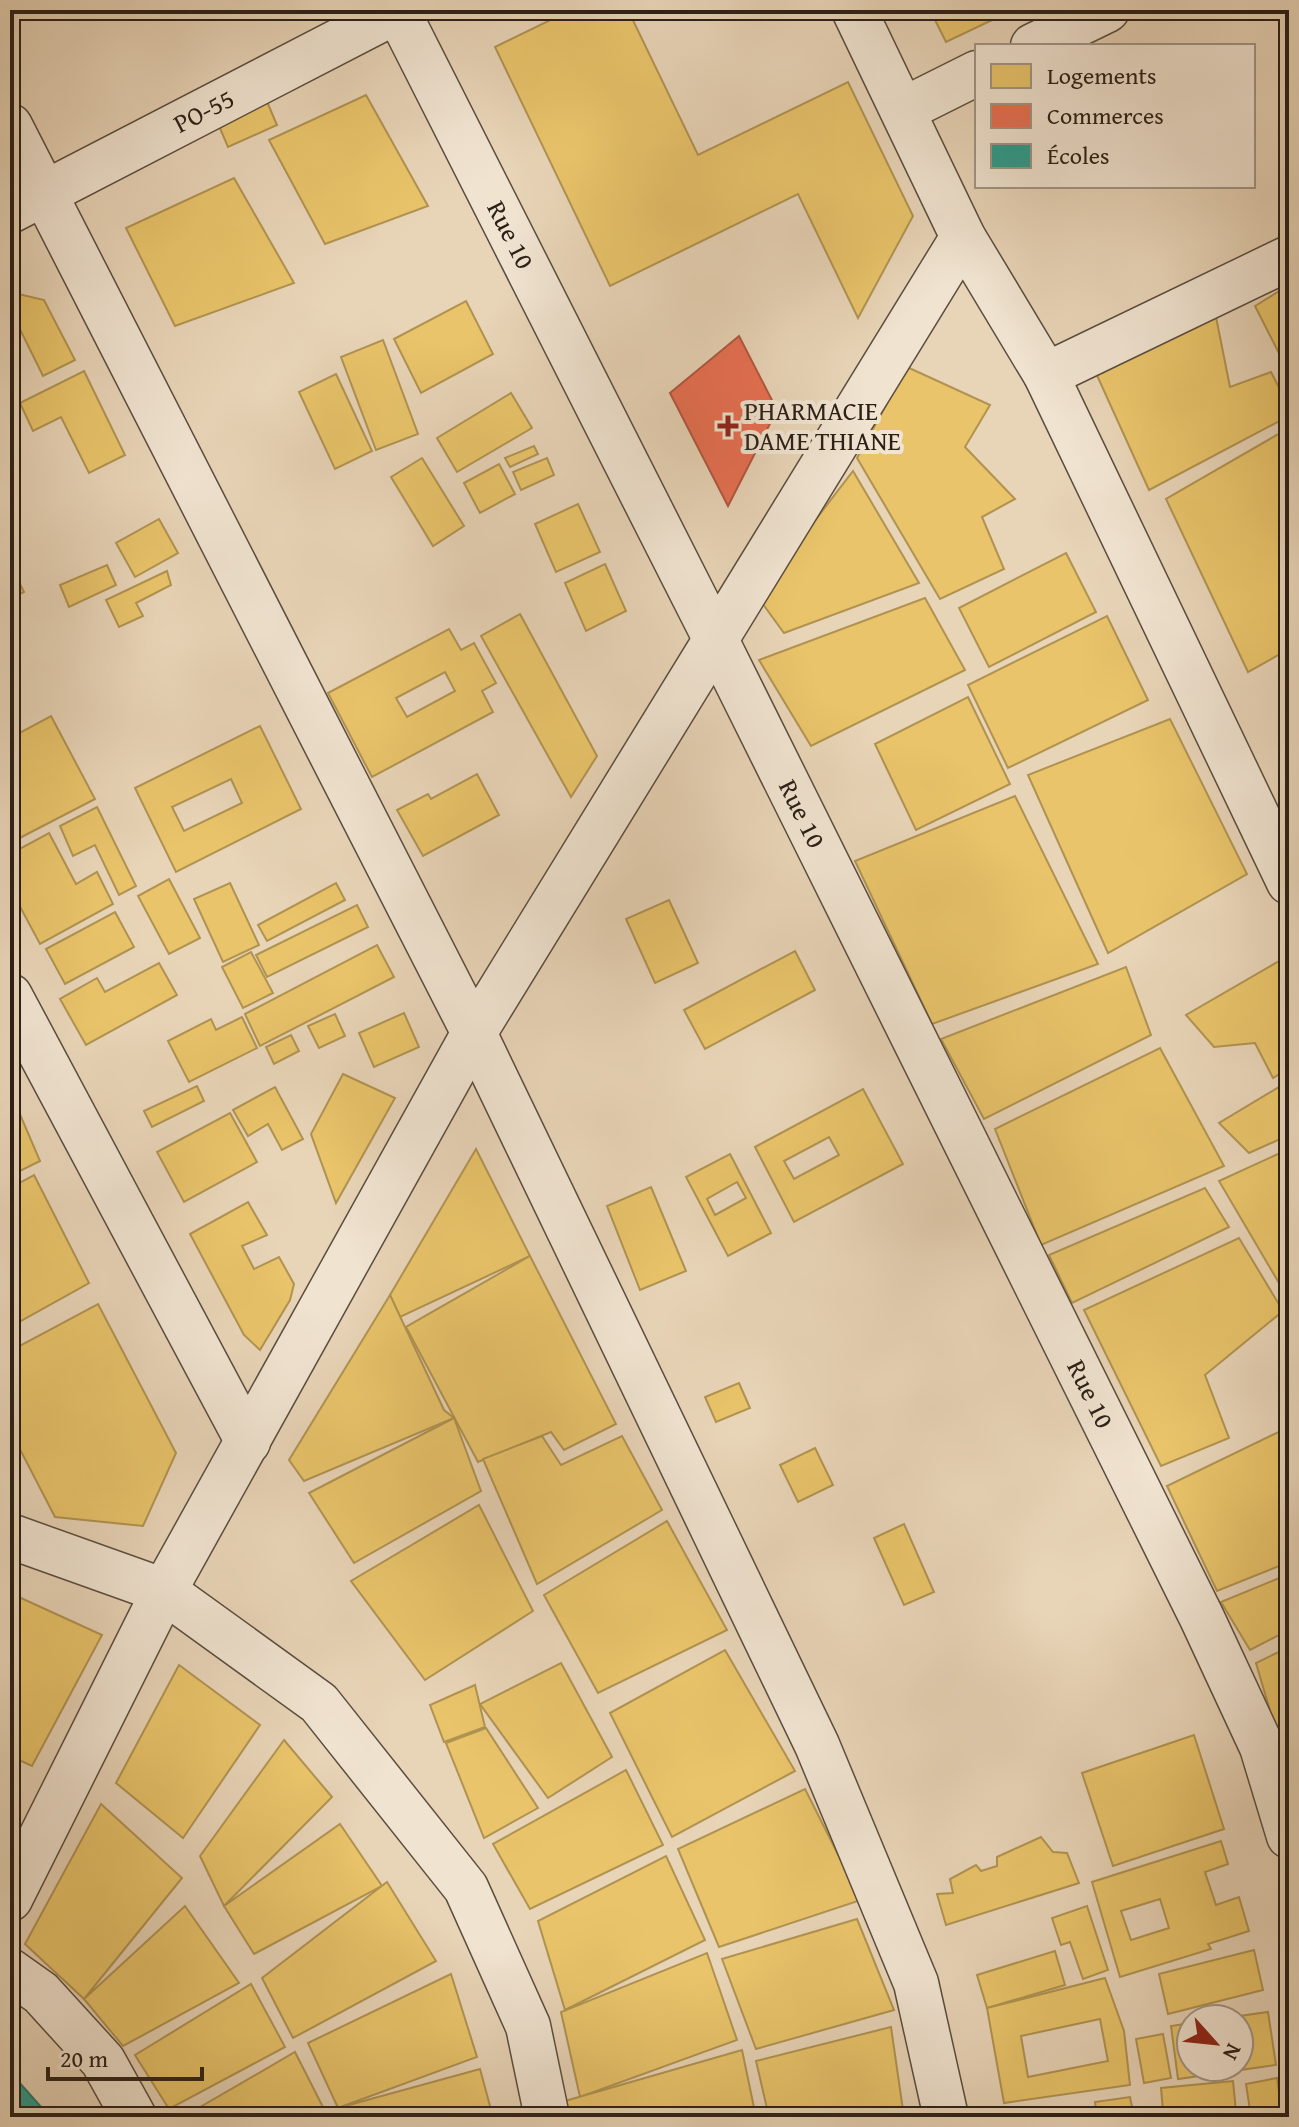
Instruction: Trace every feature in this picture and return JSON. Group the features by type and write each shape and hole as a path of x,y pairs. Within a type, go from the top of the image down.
{"street":[{"name":"PO-55","path":"28,202 398,10"},
{"name":"Rue 10","path":"398,10 716,640 1202,1618 1262,1747 1289,1836"},
{"path":"854,10 963,237 1046,375 1285,863"},
{"path":"1037,44 1107,10"},
{"path":"903,110 975,74"},
{"path":"10,126 28,202 474,1033 817,1745 916,1983 946,2117"},
{"path":"10,1899 164,1591 474,1033 963,237"},
{"path":"1046,375 1289,258"},
{"path":"10,996 248,1442"},
{"path":"10,1536 164,1591 319,1703 466,1888 528,2026 547,2117"},
{"path":"10,1971 41,1993 103,2061 134,2117"}],"building: Logements":[{"path":"571,10 628,10 698,155 848,82 913,216 858,318 798,194 610,286 495,47"},
{"path":"930,10 1008,10 1009,12 946,42"},
{"path":"366,95 428,206 325,244 269,140"},
{"path":"265,97 277,125 228,147 216,119"},
{"path":"234,178 294,283 175,326 126,228"},
{"path":"1289,285 1289,373 1255,306"},
{"path":"10,292 44,300 75,360 43,376 10,309"},
{"path":"466,301 493,354 421,393 394,339"},
{"path":"1216,317 1230,387 1271,372 1289,407 1289,416 1149,490 1095,371"},
{"path":"383,340 418,434 376,450 341,357"},
{"path":"907,367 990,405 965,447 1015,499 982,517 1004,569 940,599 857,458"},
{"path":"84,371 125,455 89,473 61,417 33,431 20,403"},
{"path":"336,374 372,451 335,469 299,392"},
{"path":"511,393 532,428 457,472 437,438"},
{"path":"1282,432 1289,445 1289,649 1248,672 1166,499"},
{"path":"534,446 538,454 510,467 505,458"},
{"path":"422,458 464,526 433,546 391,477"},
{"path":"547,458 554,475 521,490 513,472"},
{"path":"499,464 515,494 480,513 464,483"},
{"path":"853,471 919,583 784,633 757,596"},
{"path":"578,504 600,552 556,572 535,524"},
{"path":"159,519 178,553 135,577 116,543"},
{"path":"1066,553 1096,612 989,667 959,608"},
{"path":"10,564 24,592 10,599"},
{"path":"605,564 626,611 586,631 565,583"},
{"path":"107,565 116,585 69,607 60,585"},
{"path":"167,571 171,585 136,603 143,616 119,627 106,600"},
{"path":"925,598 965,670 811,746 759,660"},
{"path":"520,614 597,756 571,797 481,636"},
{"path":"1107,616 1148,700 1008,768 968,685"},
{"path":"449,629 461,650 474,643 496,683 482,691 493,712 372,777 328,693","holes":["445,672 455,691 407,717 396,698"]},
{"path":"968,697 1010,784 916,830 875,744"},
{"path":"51,716 95,799 10,843 10,738"},
{"path":"1170,719 1247,874 1108,953 1028,775"},
{"path":"260,726 301,809 176,872 135,788","holes":["231,779 242,803 184,831 172,807"]},
{"path":"477,774 499,815 423,856 397,810 428,794 431,799"},
{"path":"1015,796 1098,964 932,1024 855,861"},
{"path":"97,807 136,886 119,895 95,845 73,856 60,826"},
{"path":"49,833 76,884 97,872 113,904 40,944 10,888 10,854"},
{"path":"169,879 200,938 169,954 138,896"},
{"path":"230,883 259,945 223,962 194,899"},
{"path":"336,883 345,900 267,941 258,925"},
{"path":"669,900 698,963 655,983 626,919"},
{"path":"357,905 368,927 267,977 256,955"},
{"path":"115,912 134,947 65,984 46,949"},
{"path":"377,945 394,977 260,1046 245,1014"},
{"path":"795,951 815,990 705,1049 684,1010"},
{"path":"251,952 273,993 243,1008 222,967"},
{"path":"1286,957 1289,962 1289,1068 1273,1078 1255,1043 1214,1047 1186,1015"},
{"path":"159,963 177,995 86,1045 60,999 97,978 105,992"},
{"path":"1126,967 1151,1035 984,1119 941,1039"},
{"path":"404,1013 419,1047 374,1067 359,1033"},
{"path":"335,1014 345,1036 319,1048 308,1026"},
{"path":"242,1017 257,1048 189,1082 168,1041 211,1019 216,1030"},
{"path":"291,1035 299,1051 274,1064 266,1047"},
{"path":"1160,1048 1224,1166 1041,1245 995,1129"},
{"path":"343,1074 395,1098 336,1203 311,1134"},
{"path":"1289,1081 1289,1135 1249,1153 1219,1123"},
{"path":"197,1086 204,1101 152,1127 144,1111"},
{"path":"275,1087 303,1139 282,1150 268,1124 248,1136 233,1110"},
{"path":"863,1089 903,1164 794,1222 755,1147","holes":["829,1137 839,1155 794,1179 784,1161"]},
{"path":"10,1091 40,1161 10,1176"},
{"path":"230,1113 257,1162 184,1202 157,1152"},
{"path":"476,1149 530,1256 400,1317 390,1295"},
{"path":"1289,1149 1289,1300 1219,1181"},
{"path":"730,1154 771,1233 728,1256 686,1177","holes":["737,1182 746,1198 715,1215 707,1199"]},
{"path":"34,1175 89,1283 10,1327 10,1188"},
{"path":"651,1187 686,1271 640,1290 607,1206"},
{"path":"1205,1188 1229,1227 1072,1303 1049,1255"},
{"path":"248,1202 267,1235 242,1246 254,1269 279,1257 294,1284 290,1300 260,1350 244,1335 190,1234"},
{"path":"1239,1238 1283,1311 1205,1375 1229,1438 1161,1466 1084,1310"},
{"path":"530,1256 616,1424 564,1450 551,1432 478,1462 406,1327"},
{"path":"390,1295 444,1410 454,1418 304,1481 289,1460"},
{"path":"98,1304 176,1453 143,1526 55,1517 10,1430 10,1351"},
{"path":"739,1383 750,1408 716,1422 705,1397"},
{"path":"454,1418 481,1491 354,1563 309,1493"},
{"path":"1289,1427 1289,1562 1217,1591 1167,1486"},
{"path":"542,1436 561,1465 622,1436 662,1510 537,1584 483,1459"},
{"path":"815,1448 833,1485 798,1502 780,1465"},
{"path":"479,1505 533,1611 425,1680 351,1581"},
{"path":"667,1521 727,1630 598,1693 544,1595"},
{"path":"904,1524 934,1592 904,1605 874,1538"},
{"path":"1289,1574 1289,1630 1250,1650 1221,1602"},
{"path":"10,1593 102,1635 32,1766 10,1756"},
{"path":"1289,1647 1289,1746 1281,1748 1256,1663"},
{"path":"725,1650 795,1771 672,1837 610,1713"},
{"path":"561,1663 612,1757 548,1798 480,1704"},
{"path":"179,1665 260,1725 183,1838 116,1783"},
{"path":"475,1685 485,1727 444,1742 430,1705"},
{"path":"486,1728 538,1808 484,1838 446,1743"},
{"path":"1194,1735 1224,1829 1113,1866 1082,1773"},
{"path":"284,1740 332,1797 224,1906 200,1856"},
{"path":"626,1770 663,1845 530,1909 493,1844"},
{"path":"805,1789 861,1900 719,1947 678,1849"},
{"path":"101,1804 182,1878 84,1999 25,1944"},
{"path":"340,1824 382,1886 254,1954 224,1906"},
{"path":"1041,1837 1053,1852 1067,1853 1079,1883 946,1925 937,1894 953,1893 950,1879 976,1865 981,1871 997,1866 997,1857"},
{"path":"1221,1841 1228,1864 1205,1872 1216,1905 1239,1897 1249,1931 1208,1944 1211,1949 1120,1977 1092,1882","holes":["1160,1899 1169,1928 1131,1940 1121,1911"]},
{"path":"666,1856 705,1940 565,2010 538,1921"},
{"path":"387,1882 436,1961 293,2038 262,1978"},
{"path":"185,1906 239,1983 123,2046 84,1999"},
{"path":"1087,1906 1108,1970 1083,1979 1070,1942 1061,1945 1052,1918"},
{"path":"857,1919 894,2010 756,2049 722,1959"},
{"path":"1254,1950 1263,1990 1212,2003 1175,2003 1175,2012 1168,2014 1159,1974"},
{"path":"1055,1951 1065,1985 987,2008 977,1975"},
{"path":"707,1953 737,2040 580,2097 561,2012"},
{"path":"451,1974 477,2057 338,2108 308,2043"},
{"path":"1105,1978 1124,2031 1130,2085 1004,2103 987,2008","holes":["1100,2019 1108,2061 1028,2077 1021,2036"]},
{"path":"251,1984 285,2047 169,2109 135,2055"},
{"path":"1268,2012 1276,2065 1255,2068 1255,2014"},
{"path":"1175,2025 1175,2056 1171,2026"},
{"path":"891,2027 904,2117 769,2117 756,2061"},
{"path":"1163,2034 1171,2078 1144,2083 1136,2039"},
{"path":"742,2050 756,2117 569,2117 565,2101"},
{"path":"295,2052 328,2117 183,2117"},
{"path":"480,2069 493,2117 341,2117 338,2108"},
{"path":"1277,2078 1283,2117 1251,2117 1246,2084"},
{"path":"1233,2083 1236,2112 1181,2117 1179,2110 1163,2111 1161,2088"},
{"path":"1130,2097 1134,2117 1097,2117 1095,2102"}],"building: Commerces":[{"name":"PHARMACIE DAME THIANE","path":"739,336 777,410 728,506 670,393"}],"building: Écoles":[{"path":"10,2072 50,2117 10,2117"}],"place":[{"name":"PHARMACIE DAME THIANE","path":"728,426"}]}
